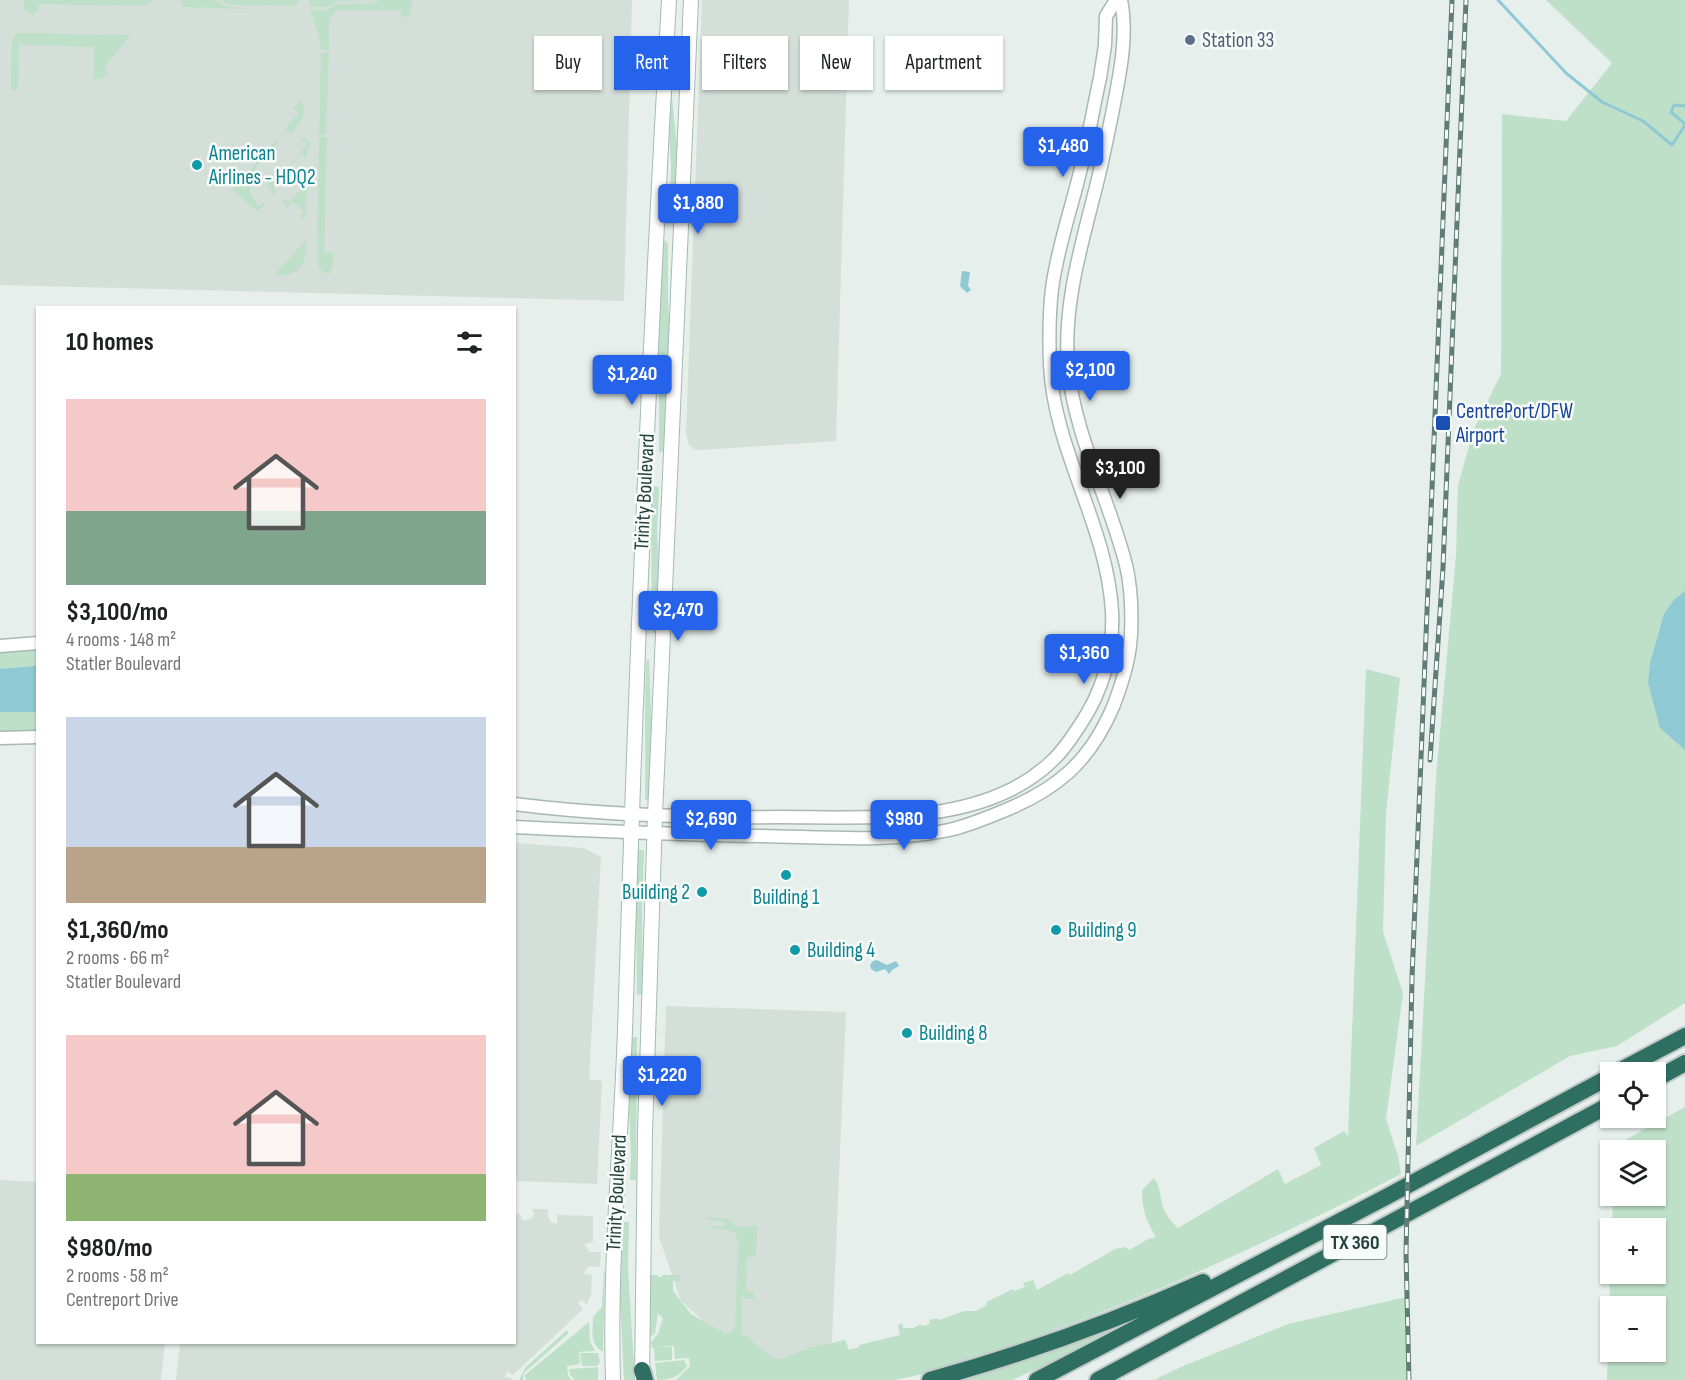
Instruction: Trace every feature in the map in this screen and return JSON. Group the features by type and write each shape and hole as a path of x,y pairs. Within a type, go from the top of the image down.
{"highway":[{"path":"1636,1062 1685,1036"},
{"path":"1666,1073 1685,1063"},
{"name":"TX 360","path":"1037,1380 1600,1082"},
{"name":"TX 360","path":"1098,1380 1600,1110"},
{"path":"930,1380 1050,1343 1133,1313 1222,1274 1254,1267"}],"main road":[{"name":"Trinity Boulevard","path":"611,1380 613,1262 626,1015 637,644 669,0"},
{"name":"Trinity Boulevard","path":"643,1377 646,1074 655,815 691,0"},
{"path":"645,470 671,468"},
{"path":"637,644 662,645"}],"street":[{"path":"516,804 632,814 736,818 914,815 972,805 1020,784 1054,759 1085,717 1107,668 1110,649 1112,611 1107,571 1066,446 1056,406 1050,367 1053,288 1100,78 1106,16 1116,0"},
{"path":"516,827 655,834 846,838 914,835 957,828 1033,798 1046,791 1086,755 1103,729 1122,685 1131,633 1126,567 1076,411 1068,367 1071,289 1118,81 1125,18 1120,0"},
{"path":"1065,230 1083,233"},
{"path":"1050,367 1068,367"},
{"path":"1107,571 1126,567"},
{"path":"0,646 36,643"},
{"path":"0,738 36,737"},
{"path":"1020,784 1033,798"}],"shaded area":[{"path":"0,0 632,0 631,36 614,36 614,90 630,90 624,301 0,285"},
{"path":"702,0 849,0 848,36 800,36 800,90 846,90 836,441 701,450 689,445 686,433"},
{"path":"516,843 584,848 601,857 589,1079 602,1081 597,1184 516,1181"},
{"path":"666,1006 846,1012 831,1364 792,1377 721,1336 681,1301 659,1237"},
{"path":"0,1180 36,1182 36,1344 165,1344 161,1380 0,1380"},
{"path":"532,1209 548,1209 551,1222 557,1224 557,1215 593,1216 593,1242 585,1244 589,1252 601,1252 600,1267 589,1266 585,1271 584,1274 592,1275 591,1294 587,1304 581,1300 578,1303 583,1309 513,1375 507,1371 505,1377 512,1378 512,1380 176,1380 180,1344 516,1344 516,1213 520,1214 523,1221 531,1219 534,1214"}],"green space":[{"path":"24,0 153,0 140,6 39,4 38,12 32,15 23,9"},
{"path":"180,0 214,0 223,6 250,9 182,7"},
{"path":"219,0 299,0 296,6 232,5"},
{"path":"309,0 373,0 338,1 327,7 310,6"},
{"path":"380,0 412,0 410,15 402,18 401,10 336,10 329,19 329,50 321,50 310,10 327,10 338,4 371,4"},
{"path":"1546,0 1685,0 1685,1003 1617,1046 1570,1056 1416,1146 1436,777 1456,555 1458,485 1474,429 1501,374 1502,114 1566,121 1612,63"},
{"path":"20,33 131,35 104,67 109,73 101,79 94,79 94,47 19,45 18,90 11,90 12,43 14,36"},
{"path":"321,53 329,53 326,134 319,134"},
{"path":"670,90 672,90 678,156 675,210 672,214 670,213 671,164 668,115"},
{"path":"301,100 303,114 291,134 285,129 299,113 293,108"},
{"path":"319,137 327,137 324,252 333,252 332,269 326,274 319,268 317,261"},
{"path":"304,138 310,142 306,158 301,154 273,187 277,192 274,195 268,187 267,182 270,176 276,181 307,145 301,140"},
{"path":"277,139 279,141 254,171 251,180 250,188 253,197 259,206 263,202 265,204 258,212 232,190"},
{"path":"304,175 308,178 305,220 300,216 304,211 293,202 288,207 282,201 284,198 290,202 304,186 299,181"},
{"path":"306,240 305,255 300,267 290,274 274,275"},
{"path":"665,240 668,243 670,332 664,452 659,452 659,328 662,247"},
{"path":"653,486 659,487 657,532 660,580 657,632 655,633 652,619"},
{"path":"36,650 36,732 0,733 0,652"},
{"path":"649,659 653,762 650,800 645,800 645,682 646,665"},
{"path":"1366,669 1400,678 1386,814 1383,932 1403,993 1386,1119 1398,1156 1401,1174 1185,1278 1052,1331 955,1365 915,1376 895,1380 676,1380 690,1366 689,1358 675,1359 674,1346 656,1347 672,1347 672,1360 655,1361 651,1342 658,1334 663,1318 658,1313 655,1333 649,1338 648,1278 652,1275 661,1277 662,1275 680,1275 680,1281 673,1281 673,1291 691,1314 726,1334 735,1327 738,1243 735,1233 710,1228 710,1226 724,1227 725,1222 707,1219 707,1217 728,1219 737,1226 757,1225 756,1254 755,1257 747,1257 746,1291 754,1292 754,1299 742,1298 742,1333 773,1358 782,1359 809,1348 845,1340 849,1350 859,1345 900,1335 898,1325 902,1323 903,1328 913,1328 921,1324 922,1326 930,1324 929,1320 938,1318 939,1320 964,1311 976,1311 987,1305 986,1302 1013,1289 1014,1291 1025,1287 1023,1283 1033,1280 1037,1290 1068,1273 1070,1275 1115,1249 1125,1247 1129,1250 1156,1237 1145,1215 1142,1197 1142,1190 1154,1178 1164,1210 1178,1228 1278,1169 1285,1184 1321,1165 1314,1148 1344,1131 1348,1136"},
{"path":"638,850 644,850 643,994 637,995 636,892"},
{"path":"630,1037 637,1037 636,1180 630,1180 628,1083"},
{"path":"1685,1107 1685,1380 1607,1380 1608,1362 1666,1362 1666,1296 1610,1296 1610,1284 1666,1284 1666,1218 1612,1218 1613,1206 1666,1206 1666,1140 1625,1140 1647,1128 1666,1128 1666,1117"},
{"path":"623,1222 629,1222 628,1269 635,1380 624,1380 620,1299"},
{"path":"604,1269 603,1352 596,1345 592,1332 593,1317 602,1307"},
{"path":"1406,1297 1409,1380 1154,1380 1288,1324"},
{"path":"589,1322 590,1341 595,1351 579,1352 580,1364 567,1366 571,1380 526,1380 525,1375"},
{"path":"567,1330 568,1334 524,1373 523,1380 519,1380 526,1367"},
{"path":"1099,1332 1107,1332 1104,1338 1012,1380 957,1380"},
{"path":"580,1353 598,1353 600,1362 597,1366 582,1366"},
{"path":"684,1360 687,1366 681,1373 657,1380 655,1363"},
{"path":"598,1367 598,1380 575,1380 570,1375 569,1369"}],"water":[{"path":"962,271 970,272 968,286 971,290 967,293 960,286"},
{"path":"1685,591 1685,750 1660,728 1648,683 1650,663 1664,614 1674,600"},
{"path":"36,666 36,712 0,712 0,669"},
{"path":"877,960 887,965 896,961 899,966 889,974 885,969 876,972 871,969 870,965"}],"waterway":[{"path":"1498,0 1566,73 1602,102 1643,121 1672,145 1685,125"},
{"path":"1685,106 1674,105 1671,112 1685,124"}],"railway":[{"path":"1409,1380 1406,1253 1412,978 1452,0"},
{"path":"1430,760 1443,568 1466,0"}],"place":[{"name":"Station 33","path":"1190,40"},
{"name":"American Airlines - HDQ2","path":"197,165"},
{"name":"CentrePort/DFW Airport","path":"1443,423"},
{"name":"Building 1","path":"786,875"},
{"name":"Building 2","path":"702,892"},
{"name":"Building 9","path":"1056,930"},
{"name":"Building 4","path":"795,950"},
{"name":"Building 8","path":"907,1033"}]}
